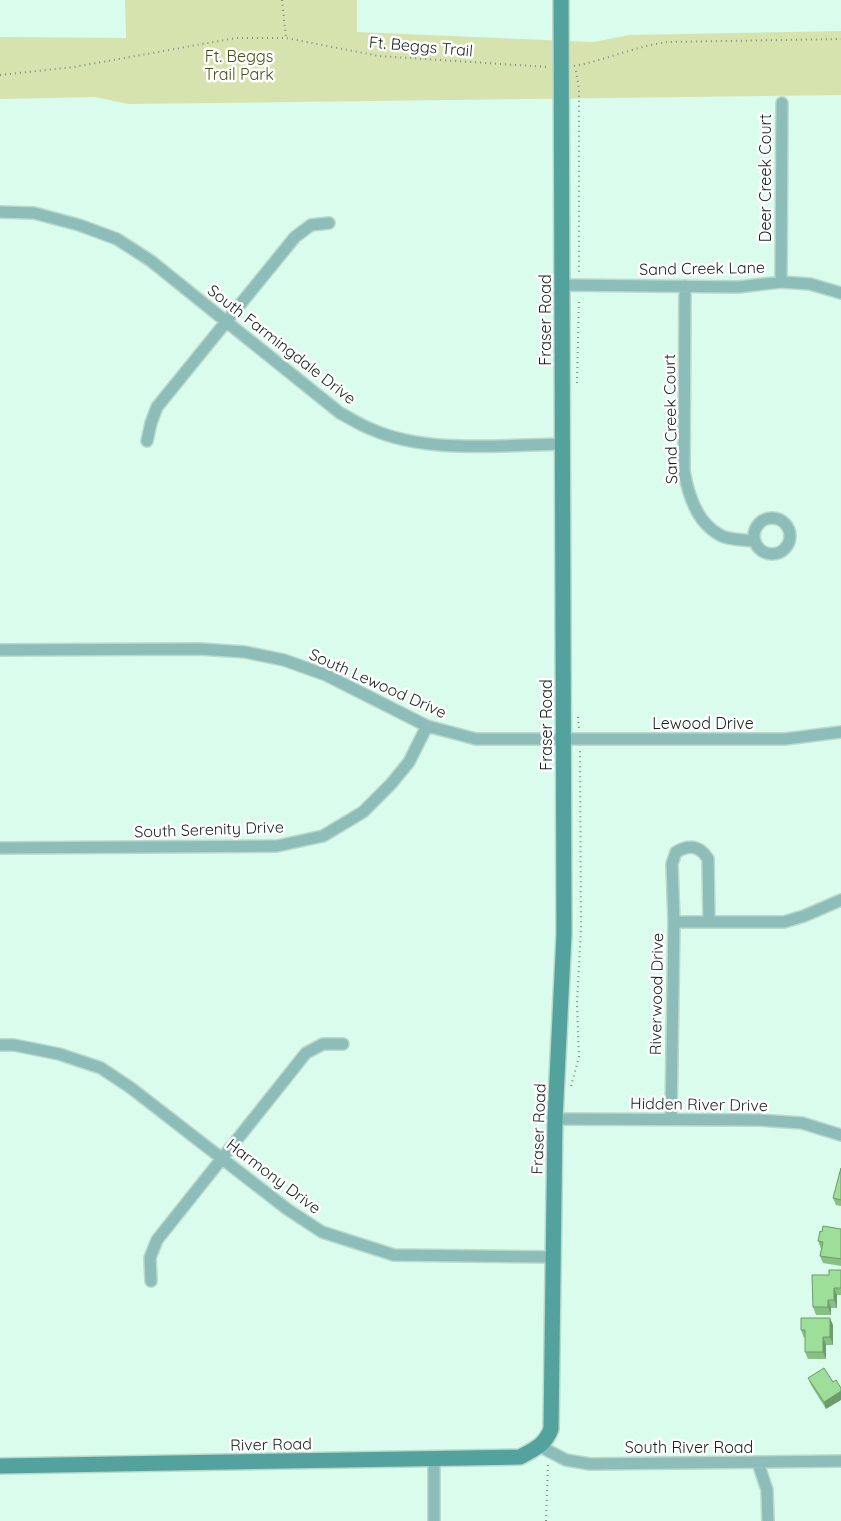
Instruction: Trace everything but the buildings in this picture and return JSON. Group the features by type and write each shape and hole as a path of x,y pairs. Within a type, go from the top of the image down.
{"street":[{"name":"Fraser Road","path":"541,1447 551,1429 556,1119 564,934 561,0"},
{"name":"Deer Creek Court","path":"781,282 782,104"},
{"name":"South Farmingdale Drive","path":"0,212 34,213 117,239 151,261 340,413 372,430 403,439 436,445 562,444"},
{"path":"147,441 150,423 157,407 296,237 311,225 329,223"},
{"name":"Sand Creek Lane","path":"562,285 738,287 781,282 810,284 841,292"},
{"name":"Sand Creek Court","path":"685,286 684,471 689,497 701,517 720,535 755,541"},
{"name":"South Lewood Drive","path":"0,650 200,649 245,652 284,660 326,675 427,726 476,739 564,740"},
{"name":"South Serenity Drive","path":"0,848 277,846 323,836 363,812 391,784 409,762 427,726"},
{"name":"Lewood Drive","path":"564,740 785,740 840,736"},
{"path":"674,922 672,864 676,852 685,847 696,847 703,851 708,859 709,922"},
{"name":"Riverwood Drive","path":"670,1118 674,922 784,922 804,916 841,900"},
{"path":"151,1281 150,1258 157,1240 221,1157 306,1053 323,1044 343,1044"},
{"name":"Harmony Drive","path":"0,1045 14,1045 59,1054 101,1068 132,1088 287,1209 322,1232 359,1246 394,1255 553,1257"},
{"name":"Hidden River Drive","path":"556,1119 670,1118 802,1123 841,1135"},
{"name":"River Road","path":"0,1466 520,1457 541,1447"},
{"name":"South River Road","path":"541,1447 566,1460 590,1464 841,1461"},
{"path":"434,1458 434,1521"},
{"path":"758,1463 767,1490 768,1521"}],"path":[{"path":"282,0 286,38"},
{"name":"Ft. Beggs Trail","path":"0,75 74,67 236,38 286,38 379,56 430,61 561,66 598,61 649,44 668,42 841,39"}],"green space":[{"name":"Ft. Beggs Trail Park","path":"125,0 357,0 357,32 593,42 630,35 841,31 841,95 128,104 95,97 0,99 0,37 126,38"}]}
